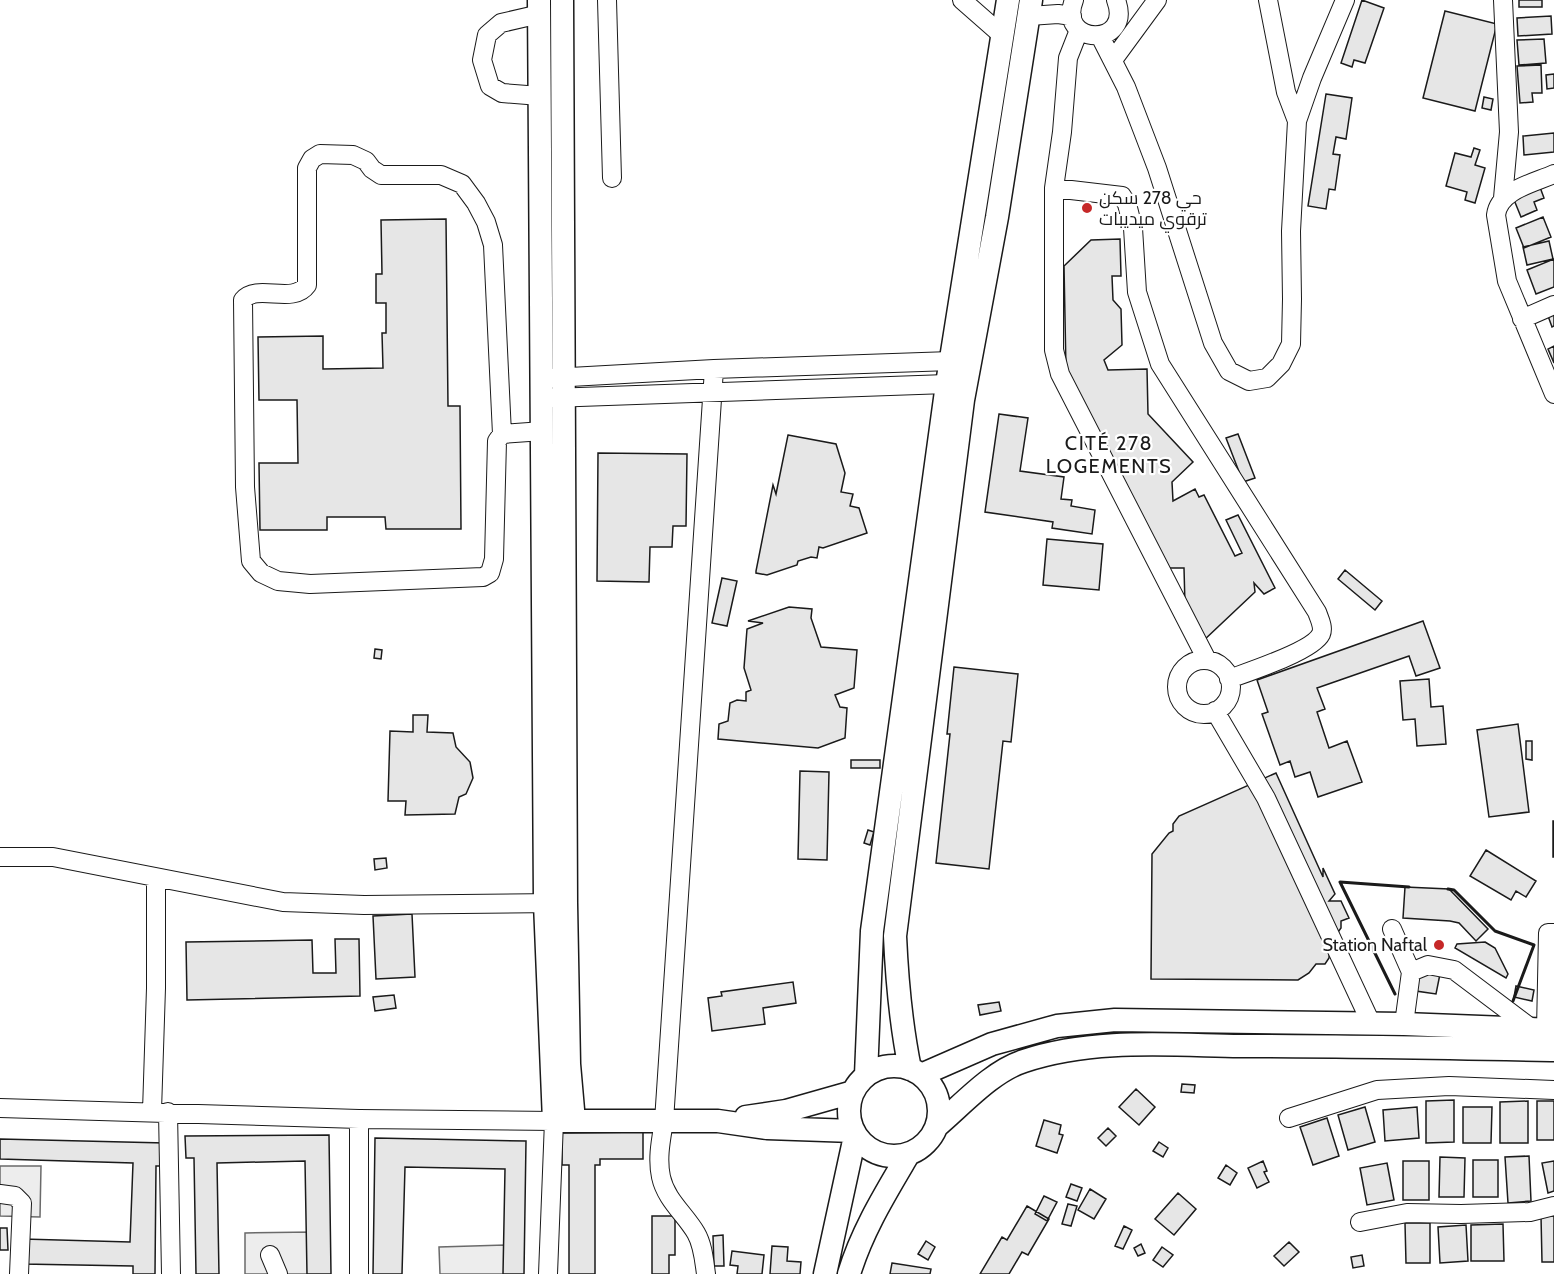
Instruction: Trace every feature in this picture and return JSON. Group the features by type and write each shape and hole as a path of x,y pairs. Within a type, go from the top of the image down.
{"main road":[{"path":"562,0 553,388 553,671 555,903 569,1053 564,1121 717,1121 767,1128 854,1134"},
{"path":"908,1155 884,1156 863,1145 854,1134 848,1112 859,1084 872,931 947,384 1008,0"},
{"path":"539,7 540,96 553,388 543,431 553,671"},
{"path":"916,1072 902,1030 895,936 963,400 997,217 1030,8"},
{"path":"916,1072 992,1044 1057,1026 1115,1020 1404,1024 1546,1035"},
{"path":"849,1274 871,1219 908,1155 925,1144 937,1126 997,1075 1021,1062 1057,1052 1118,1045 1407,1047 1546,1035"},
{"path":"717,1121 786,1111 859,1084 876,1069 888,1066 916,1072 931,1085 937,1098 939,1112 937,1126"},
{"path":"825,1274 854,1134"}],"street":[{"path":"607,0 612,178"},
{"path":"962,0 1003,36"},
{"path":"1075,15 1085,34 1100,36 1107,33 1117,22 1119,7 1116,0"},
{"path":"1113,60 1157,0"},
{"path":"1268,0 1286,92 1297,121"},
{"path":"1100,36 1135,109 1157,168 1213,343 1229,371 1249,381 1267,378 1281,364 1291,344 1291,231 1297,121 1312,78 1345,0"},
{"path":"1503,0 1509,132 1503,198"},
{"path":"539,7 501,24 487,35 482,60 490,86 502,93 540,96"},
{"path":"1030,8 1075,15"},
{"path":"1075,15 1054,188 1054,350 1060,374 1208,660"},
{"path":"320,154 353,156 366,161 372,170 381,175 441,175 462,184 476,202 486,222 493,245 502,434 497,441 494,560 490,573 483,577 310,584 278,581 261,573 251,561 245,487 243,300 251,294 295,293 303,291 307,285 307,168 312,159 320,154"},
{"path":"1554,174 1503,198 1497,206 1496,215 1507,280 1522,319 1545,351 1554,394"},
{"path":"1054,188 1122,196 1127,204 1133,228 1137,292 1160,364 1317,612 1321,623 1321,633 1303,650 1229,679"},
{"path":"1522,319 1554,305"},
{"path":"553,388 714,369 951,361"},
{"path":"706,1274 704,1254 696,1233 669,1197 661,1179 659,1159 664,1121 714,369"},
{"path":"553,388 713,391 947,384"},
{"path":"502,434 543,431"},
{"path":"1208,660 1221,666 1229,679 1230,687 1226,701 1215,711 1200,713 1192,711 1181,701 1177,687 1178,679 1186,666 1193,662 1208,660"},
{"path":"1215,711 1266,798 1371,1023"},
{"path":"0,857 53,857 283,902 364,905 555,903"},
{"path":"156,878 156,988 160,1111 171,1274"},
{"path":"1392,929 1411,972 1404,1024"},
{"path":"1546,1035 1548,933 1554,933"},
{"path":"1411,972 1428,965 1454,970 1546,1035"},
{"path":"1289,1118 1377,1090 1449,1086 1554,1090"},
{"path":"0,1108 160,1111 359,1119 564,1121 548,1274"},
{"path":"359,1119 359,1274"},
{"path":"0,1194 15,1196 22,1203 19,1274"},
{"path":"1360,1222 1407,1213 1530,1212 1554,1206"},
{"path":"270,1254 278,1274"}],"shaded area":[{"path":"0,1166 41,1166 40,1217 0,1216"},
{"path":"314,1232 314,1274 245,1274 245,1233"},
{"path":"505,1245 505,1274 440,1274 439,1247"}],"building":[{"path":"1362,0 1384,8 1365,63 1354,60 1352,67 1341,63"},
{"path":"1519,0 1542,0 1542,7 1519,7"},
{"path":"1445,11 1497,24 1475,111 1423,98"},
{"path":"1551,16 1552,34 1518,36 1517,18"},
{"path":"1544,39 1546,63 1519,65 1517,40"},
{"path":"1541,65 1542,93 1532,93 1533,102 1520,103 1517,66"},
{"path":"1554,74 1554,88 1547,89 1546,75"},
{"path":"1326,94 1352,98 1346,139 1336,137 1333,154 1340,155 1335,190 1329,189 1326,209 1308,206"},
{"path":"1484,97 1493,99 1491,110 1482,108"},
{"path":"1554,133 1554,152 1524,155 1523,136"},
{"path":"1474,148 1480,150 1475,165 1485,168 1475,203 1465,200 1467,192 1446,186 1455,153 1471,157"},
{"path":"1537,179 1544,198 1534,202 1537,210 1521,217 1510,190"},
{"path":"1543,217 1551,237 1524,248 1516,228"},
{"path":"446,219 448,406 460,406 461,529 386,529 385,517 327,517 327,530 260,530 259,463 298,463 297,400 259,400 258,337 323,336 323,369 383,368 382,333 386,333 386,303 376,303 376,274 382,274 381,220"},
{"path":"1120,239 1121,276 1112,276 1113,300 1121,309 1122,345 1104,360 1108,370 1147,369 1148,414 1193,462 1172,482 1173,501 1195,489 1199,497 1204,495 1235,556 1242,553 1226,520 1238,515 1275,588 1264,594 1254,583 1255,592 1203,641 1185,605 1184,568 1166,568 1066,370 1064,266 1091,240"},
{"path":"1549,241 1553,259 1527,265 1523,247"},
{"path":"1554,259 1554,287 1536,294 1527,270"},
{"path":"1554,298 1554,326 1552,327 1543,302"},
{"path":"1554,346 1554,363 1548,349"},
{"path":"999,414 1028,418 1020,471 1064,477 1061,499 1072,500 1071,506 1095,510 1092,534 1052,528 1053,522 985,512"},
{"path":"1238,434 1255,478 1243,482 1226,438"},
{"path":"788,435 836,444 845,473 841,492 853,494 850,506 859,508 867,533 823,548 819,547 817,558 811,557 798,561 797,565 767,575 756,573 773,485 776,494"},
{"path":"598,453 687,454 686,526 673,526 672,547 650,547 649,582 597,581"},
{"path":"1047,539 1103,544 1099,590 1043,585"},
{"path":"1345,570 1382,601 1375,610 1338,579"},
{"path":"722,578 737,581 727,626 712,623"},
{"path":"789,607 812,609 811,618 821,647 857,650 854,688 835,695 840,707 847,708 845,738 818,748 718,739 719,724 728,721 730,703 737,700 746,701 746,692 751,690 744,668 747,629 763,623 748,621"},
{"path":"1423,621 1440,668 1416,676 1409,656 1317,688 1325,709 1317,712 1329,748 1347,741 1362,782 1318,797 1310,772 1295,777 1290,761 1280,765 1262,714 1268,712 1257,680"},
{"path":"375,649 382,650 381,659 374,658"},
{"path":"954,667 1018,674 1011,742 1003,741 989,869 936,863 950,734 947,734"},
{"path":"1429,679 1431,707 1443,706 1446,744 1417,746 1415,719 1403,720 1400,681"},
{"path":"413,715 428,715 427,732 453,733 456,747 470,762 473,778 466,794 459,797 455,814 405,815 406,801 388,801 390,731 413,732"},
{"path":"1518,724 1529,812 1489,817 1477,730"},
{"path":"1526,741 1532,741 1532,760 1526,759"},
{"path":"851,760 880,760 880,768 851,768"},
{"path":"800,771 829,772 827,860 798,859"},
{"path":"1276,773 1323,877 1323,868 1335,894 1329,901 1341,901 1349,918 1341,921 1341,928 1330,943 1329,958 1325,964 1316,964 1309,973 1298,980 1151,979 1152,854 1173,831 1173,824 1179,816"},
{"path":"1554,821 1554,857 1553,857"},
{"path":"868,830 874,832 870,845 864,843"},
{"path":"1486,850 1536,881 1526,897 1516,891 1511,900 1470,876"},
{"path":"386,858 387,868 375,870 374,859"},
{"path":"1405,887 1449,889 1488,929 1476,941 1459,923 1403,918"},
{"path":"412,914 415,977 376,979 373,916"},
{"path":"335,939 359,939 360,996 187,1000 186,942 312,940 313,973 336,973"},
{"path":"1485,942 1495,948 1508,974 1506,978 1455,948 1457,944"},
{"path":"1419,970 1440,974 1436,994 1416,991"},
{"path":"793,982 796,1003 763,1008 765,1024 712,1031 708,998 722,996 721,992"},
{"path":"1516,986 1534,990 1532,1001 1514,997"},
{"path":"394,995 396,1008 375,1011 373,997"},
{"path":"999,1002 1001,1011 980,1015 978,1005"},
{"path":"1182,1084 1195,1085 1194,1093 1181,1092"},
{"path":"1136,1089 1155,1107 1139,1125 1119,1107"},
{"path":"1454,1100 1454,1142 1426,1143 1426,1101"},
{"path":"1528,1101 1528,1143 1500,1143 1500,1102"},
{"path":"1537,1101 1554,1101 1554,1140 1537,1140"},
{"path":"1365,1107 1375,1142 1348,1150 1338,1115"},
{"path":"1417,1107 1419,1138 1385,1141 1383,1110"},
{"path":"1463,1107 1492,1107 1491,1143 1463,1143"},
{"path":"1327,1118 1339,1156 1313,1165 1300,1127"},
{"path":"1044,1120 1061,1125 1059,1134 1063,1135 1057,1153 1036,1146"},
{"path":"1108,1128 1116,1136 1106,1146 1098,1138"},
{"path":"643,1132 643,1159 600,1159 600,1165 595,1165 595,1274 569,1274 569,1165 562,1165 562,1133"},
{"path":"329,1135 331,1274 307,1274 305,1161 217,1163 219,1274 196,1274 194,1158 186,1158 185,1136"},
{"path":"375,1138 526,1141 524,1274 503,1274 505,1169 405,1167 402,1274 373,1274"},
{"path":"0,1139 165,1143 165,1166 156,1166 155,1274 133,1274 133,1266 22,1264 23,1239 130,1242 133,1163 0,1159"},
{"path":"1159,1142 1168,1148 1163,1157 1153,1151"},
{"path":"1529,1156 1531,1201 1508,1203 1505,1157"},
{"path":"1440,1157 1465,1158 1464,1197 1439,1197"},
{"path":"1473,1160 1498,1160 1498,1197 1473,1197"},
{"path":"1263,1161 1267,1171 1264,1172 1269,1182 1257,1188 1248,1168"},
{"path":"1403,1161 1429,1161 1429,1200 1403,1200"},
{"path":"1554,1161 1554,1191 1548,1193 1542,1163"},
{"path":"1387,1163 1394,1200 1367,1205 1360,1168"},
{"path":"1226,1165 1237,1173 1230,1185 1218,1178"},
{"path":"1071,1184 1082,1188 1077,1201 1066,1197"},
{"path":"1090,1189 1106,1199 1094,1219 1078,1210"},
{"path":"1178,1193 1196,1209 1174,1235 1155,1219"},
{"path":"1044,1196 1057,1202 1047,1221 1035,1214"},
{"path":"1068,1204 1077,1206 1071,1226 1062,1224"},
{"path":"1027,1206 1049,1219 1028,1255 1022,1252 1009,1274 980,1274 1002,1237 1007,1240"},
{"path":"652,1216 675,1216 675,1255 669,1255 669,1274 652,1274"},
{"path":"1541,1216 1554,1216 1554,1262 1542,1262"},
{"path":"1405,1223 1430,1223 1430,1263 1406,1263"},
{"path":"1503,1224 1504,1261 1471,1261 1471,1225"},
{"path":"1466,1225 1468,1261 1440,1263 1438,1227"},
{"path":"1124,1226 1132,1230 1123,1249 1115,1246"},
{"path":"0,1228 7,1228 8,1250 0,1250"},
{"path":"723,1235 724,1266 714,1266 713,1236"},
{"path":"926,1241 935,1247 928,1260 918,1254"},
{"path":"1289,1242 1299,1252 1284,1266 1274,1256"},
{"path":"1141,1244 1145,1253 1138,1256 1134,1248"},
{"path":"772,1246 788,1247 787,1261 801,1262 800,1274 770,1274"},
{"path":"1162,1247 1173,1255 1163,1267 1153,1260"},
{"path":"732,1251 764,1255 762,1274 737,1274 738,1266 730,1265"},
{"path":"1362,1255 1364,1266 1353,1268 1351,1257"},
{"path":"892,1263 931,1269 930,1274 890,1274"}],"wall":[{"path":"1395,994 1340,882 1409,887"},
{"path":"1448,889 1454,890 1495,931 1534,945 1513,1001"}],"place":[{"name":"حي 278 سكن ترقوي ميديبات","path":"1087,208"},
{"name":"Station Naftal","path":"1439,945"}],"district":[{"name":"CITÉ 278 LOGEMENTS","path":"1109,454"}]}
